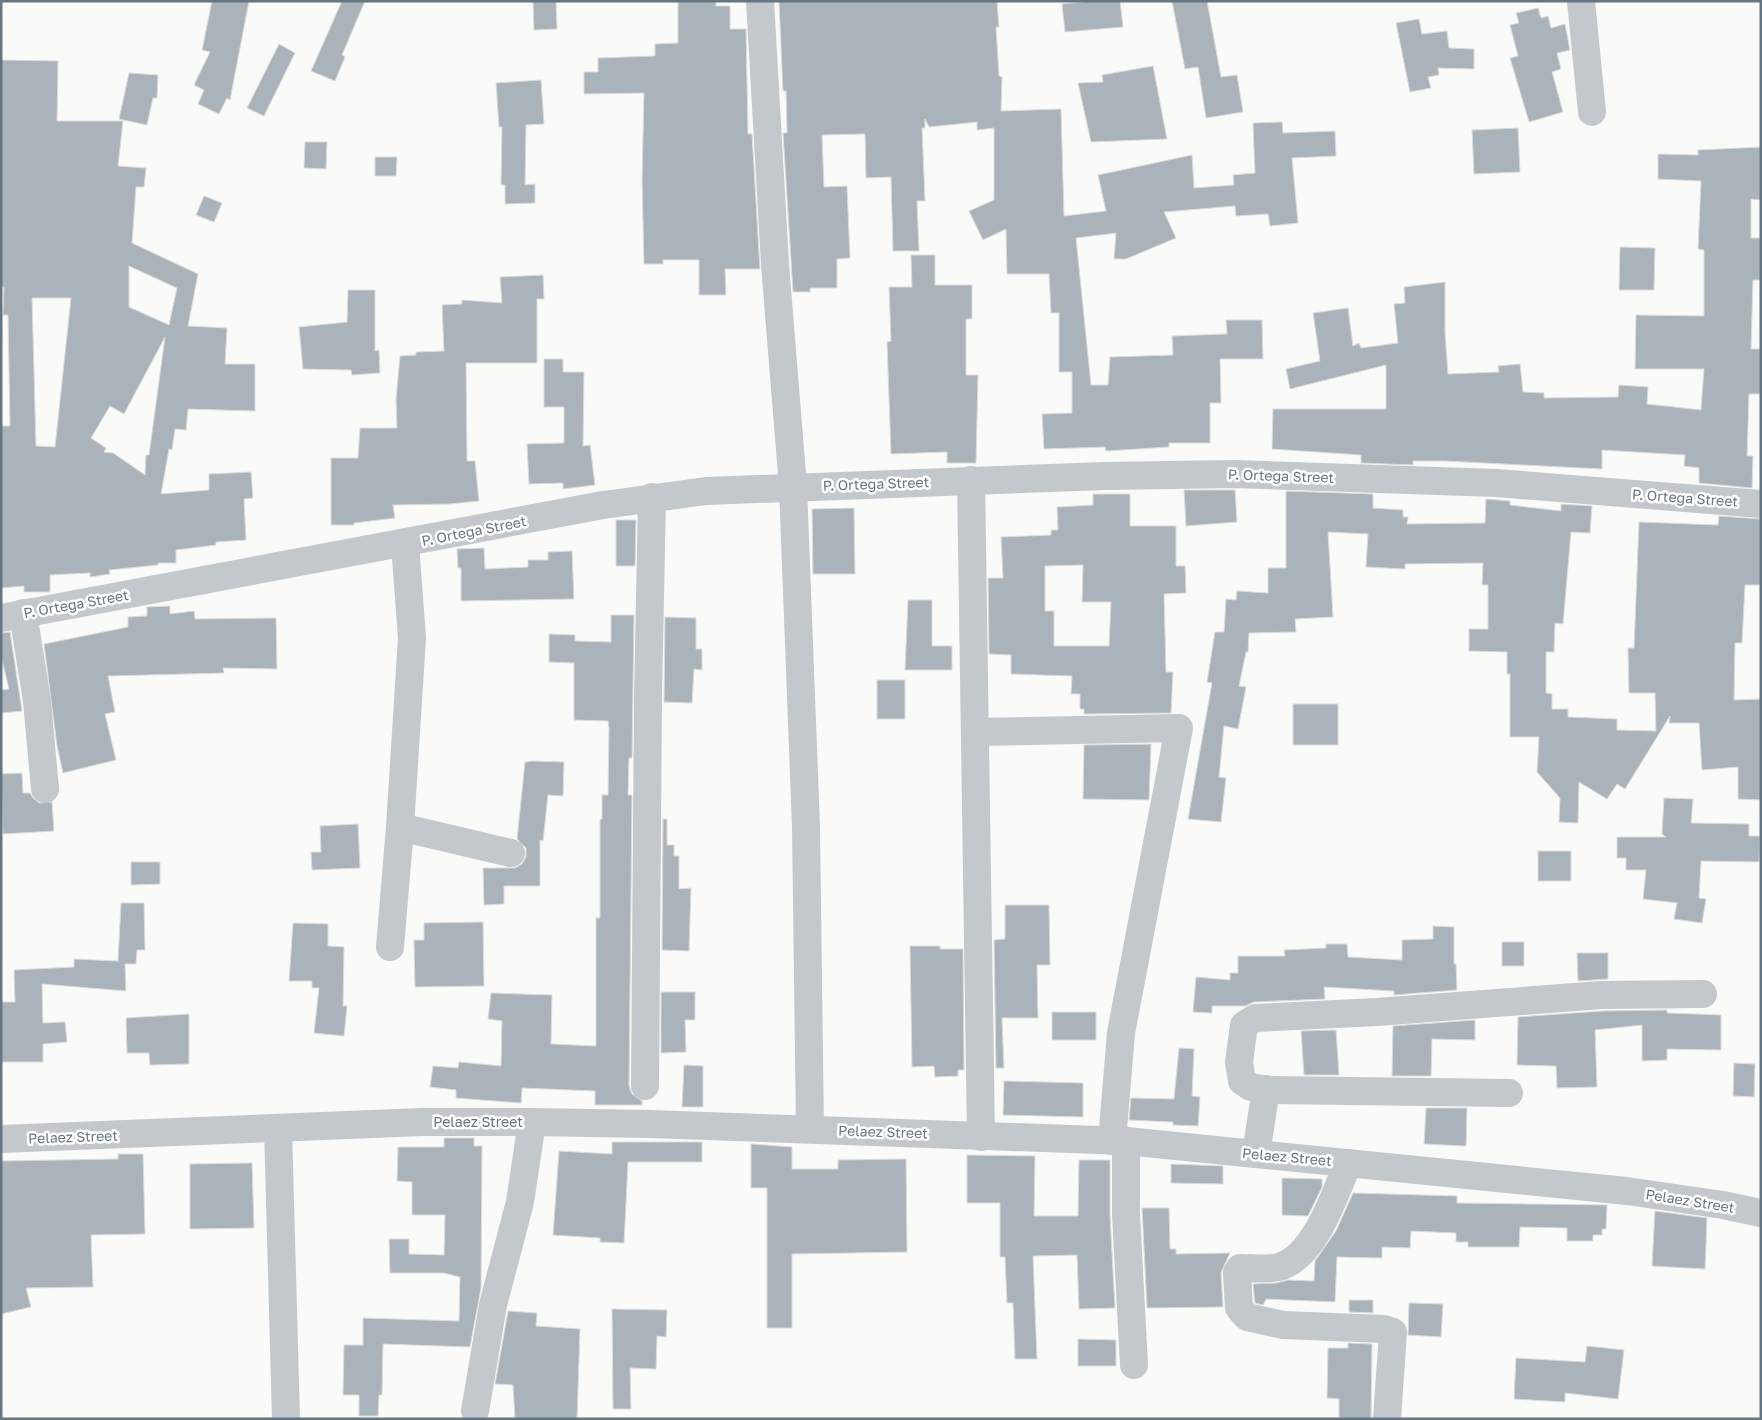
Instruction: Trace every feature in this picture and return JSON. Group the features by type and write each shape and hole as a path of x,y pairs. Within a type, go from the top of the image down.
{"street":[{"path":"760,1 775,264 793,487 806,827 810,1129"},
{"path":"1581,1 1592,112"},
{"name":"P. Ortega Street","path":"12,616 652,497 706,491 971,480 1244,474 1496,483 1761,504"},
{"path":"971,480 981,1136"},
{"path":"646,1086 648,698 652,497"},
{"path":"390,947 412,638 405,544"},
{"path":"12,616 36,701 45,789"},
{"path":"976,732 1178,728 1121,1033 1119,1141 1126,1214 1134,1365"},
{"path":"400,826 511,852"},
{"path":"1509,1093 1266,1089 1251,1087 1242,1081 1240,1074 1244,1025 1255,1018 1377,1012 1601,995 1704,994"},
{"path":"1256,1154 1266,1089"},
{"name":"Pelaez Street","path":"1,1139 422,1122 532,1122 810,1129 1119,1141 1348,1162 1627,1191 1723,1205 1761,1213"},
{"path":"476,1411 493,1305 520,1202 532,1122"},
{"path":"278,1128 286,1419"},
{"path":"1348,1162 1327,1214 1296,1258 1279,1266 1240,1268 1236,1273 1239,1308 1247,1317 1283,1325 1384,1329 1393,1332 1387,1419"}],"building":[{"path":"212,1 249,1 230,100 227,98 219,114 198,104 204,90 194,85 210,52 202,50"},
{"path":"342,1 365,1 342,55 345,57 335,81 311,71"},
{"path":"533,1 556,1 557,29 534,30"},
{"path":"678,1 716,1 716,6 730,6 730,29 746,29 748,134 752,134 760,269 725,269 726,295 699,295 699,260 663,260 663,264 644,264 642,180 644,93 584,94 584,72 598,72 598,58 655,56 655,44 678,43"},
{"path":"779,1 997,1 999,27 996,27 999,76 1002,77 1001,111 1061,109 1064,216 1106,211 1098,175 1192,155 1194,188 1234,185 1233,175 1255,173 1253,123 1282,122 1283,133 1335,131 1336,156 1292,158 1298,223 1270,226 1268,214 1236,216 1235,206 1164,212 1176,238 1126,259 1114,259 1116,233 1076,238 1091,385 1108,385 1110,357 1173,355 1172,336 1227,334 1226,320 1262,320 1263,359 1220,359 1221,403 1210,403 1210,443 1169,443 1169,447 1106,451 1105,447 1044,449 1042,414 1072,413 1072,372 1059,372 1059,313 1051,313 1049,274 1007,274 1006,229 983,240 969,211 994,200 994,128 977,130 977,122 929,127 925,119 925,128 922,128 925,201 917,201 919,251 893,251 891,177 866,178 865,134 822,135 824,187 847,186 850,258 837,259 837,288 810,288 810,292 793,292 783,133 787,133 786,91 783,91"},
{"path":"1120,1 1123,27 1065,32 1062,4"},
{"path":"1172,1 1207,1 1221,77 1237,75 1243,112 1206,118 1198,67 1185,69"},
{"path":"1538,8 1541,18 1548,16 1551,28 1565,24 1570,50 1557,53 1561,69 1552,72 1563,112 1529,122 1510,58 1518,56 1510,25 1519,23 1516,13"},
{"path":"1419,19 1422,34 1447,31 1449,48 1474,49 1474,69 1438,68 1439,75 1428,77 1431,88 1410,92 1396,23"},
{"path":"279,44 295,53 264,116 247,108"},
{"path":"1,60 58,61 57,121 123,121 118,166 146,168 144,187 136,187 132,243 198,274 188,326 227,328 225,364 255,364 255,411 188,409 186,430 175,429 172,450 169,449 161,494 209,490 209,474 251,472 253,498 244,499 246,540 216,542 216,545 176,550 176,563 158,563 158,565 109,570 110,574 90,577 90,573 50,575 50,592 24,592 24,586 1,588 1,426 10,426 8,315 3,315 4,287 1,287","holes":["129,266 177,288 169,325 129,307","32,298 71,298 55,447 36,446","165,337 149,455 146,455 145,475 113,453 104,452 106,448 91,438 110,406 124,414"]},
{"path":"1153,66 1167,139 1091,142 1078,83 1103,82 1102,75"},
{"path":"129,73 158,75 157,98 153,98 147,125 119,119"},
{"path":"541,80 544,124 526,125 525,185 535,184 535,203 505,204 505,185 501,185 502,127 499,127 496,83"},
{"path":"1518,128 1520,172 1474,174 1472,130"},
{"path":"305,142 327,142 326,169 304,168"},
{"path":"1761,147 1761,200 1751,199 1751,238 1761,238 1761,280 1753,280 1751,349 1761,349 1761,394 1749,394 1747,456 1753,456 1752,488 1699,483 1699,468 1684,466 1685,455 1602,450 1602,469 1445,461 1413,461 1413,465 1361,463 1361,455 1272,449 1273,409 1386,409 1386,365 1290,389 1286,369 1320,361 1313,313 1348,308 1353,346 1359,343 1361,348 1398,343 1394,304 1405,303 1404,287 1445,282 1445,333 1448,374 1499,372 1498,366 1520,364 1523,392 1544,393 1544,398 1618,397 1619,385 1648,387 1647,404 1701,410 1704,369 1635,369 1636,315 1704,316 1704,250 1698,249 1701,181 1658,179 1658,154 1698,155 1698,150"},
{"path":"375,157 397,157 396,176 375,176"},
{"path":"204,196 222,203 214,222 196,215"},
{"path":"1620,247 1655,248 1654,290 1619,290"},
{"path":"911,255 935,255 935,285 972,285 972,319 966,319 966,375 978,375 976,463 947,463 947,452 891,454 887,342 891,341 889,287 912,287"},
{"path":"543,275 544,299 537,299 537,363 466,363 467,461 475,461 479,501 450,504 393,505 395,518 354,523 354,525 331,525 331,458 358,458 360,428 397,428 396,400 400,356 416,355 416,352 444,351 442,305 462,304 462,300 502,303 500,277"},
{"path":"348,290 375,290 375,351 379,350 380,373 352,375 351,370 303,369 299,327 347,322"},
{"path":"544,359 563,359 563,372 584,372 583,446 590,445 595,485 563,489 563,483 529,484 527,444 564,443 564,407 544,407"},
{"path":"1184,490 1235,490 1237,522 1186,526"},
{"path":"1286,491 1373,494 1373,508 1403,510 1403,517 1408,517 1407,524 1485,523 1486,499 1510,501 1510,505 1561,511 1561,504 1592,506 1590,533 1571,532 1563,624 1555,623 1554,652 1546,652 1546,693 1552,694 1552,709 1568,709 1568,717 1617,719 1617,730 1656,731 1655,693 1629,693 1628,648 1634,648 1639,522 1718,525 1719,516 1761,519 1761,585 1745,585 1742,643 1735,643 1734,700 1761,699 1761,800 1738,799 1738,767 1702,770 1699,723 1669,723 1670,716 1625,789 1617,784 1607,799 1579,782 1578,823 1559,822 1560,798 1537,772 1539,737 1510,737 1510,674 1507,674 1507,652 1469,651 1469,629 1488,629 1488,585 1482,585 1483,563 1405,564 1405,569 1366,567 1368,534 1328,532 1333,617 1295,619 1296,632 1249,633 1248,652 1246,652 1239,686 1246,687 1238,729 1224,726 1219,777 1226,778 1221,822 1188,819 1212,683 1207,682 1215,632 1224,632 1226,599 1236,600 1237,591 1268,593 1268,568 1286,568"},
{"path":"1093,494 1130,494 1130,526 1176,526 1176,566 1185,566 1186,593 1164,594 1166,672 1173,672 1171,713 1084,714 1084,709 1080,709 1080,694 1071,694 1072,676 1011,674 1011,655 989,654 988,578 1003,578 1001,537 1051,535 1051,530 1058,530 1057,507 1093,505","holes":["1083,565 1082,602 1111,602 1109,646 1054,646 1054,611 1045,611 1045,566"]},
{"path":"854,508 855,574 813,574 812,509"},
{"path":"616,520 636,520 635,566 616,566"},
{"path":"484,548 485,569 528,567 528,560 548,560 548,552 572,551 574,599 461,601 461,568 458,568 457,549"},
{"path":"908,600 932,600 932,646 952,646 952,670 905,670"},
{"path":"170,606 170,614 194,611 195,619 276,618 277,669 223,668 224,673 108,676 115,712 105,714 116,760 63,773 57,746 44,644 128,627 128,617 147,616 147,607"},
{"path":"611,615 634,615 632,758 629,758 628,795 632,795 629,1086 632,1094 642,1101 642,1105 595,1105 595,1091 522,1088 521,1103 456,1098 456,1090 430,1087 433,1066 458,1068 459,1062 501,1066 502,1021 488,1019 491,993 552,995 551,1044 596,1046 596,918 600,918 600,819 602,819 602,795 608,795 609,728 608,721 574,720 574,663 549,662 549,634 575,635 575,641 611,642"},
{"path":"665,617 696,618 696,649 702,649 702,670 694,669 692,703 664,702"},
{"path":"10,632 22,711 1,713 1,690 9,689 1,656 1,633"},
{"path":"877,680 905,680 905,719 877,719"},
{"path":"1293,704 1338,704 1338,745 1293,745"},
{"path":"1151,744 1149,800 1083,799 1084,745"},
{"path":"525,762 564,762 563,796 548,795 543,841 540,840 540,886 504,886 504,904 484,905 483,868 515,868 522,864 526,857 526,848 517,839"},
{"path":"22,773 23,793 30,793 39,803 52,802 54,831 3,834 1,774"},
{"path":"1664,798 1693,799 1691,823 1749,824 1749,836 1760,836 1759,862 1701,861 1699,898 1706,899 1702,923 1674,919 1677,903 1643,899 1646,870 1626,870 1626,858 1617,858 1617,837 1666,837 1662,834"},
{"path":"663,819 667,819 667,845 674,845 674,856 679,856 679,889 691,888 689,951 662,950"},
{"path":"358,824 360,868 312,870 311,852 321,852 320,826"},
{"path":"1538,851 1571,851 1571,881 1538,881"},
{"path":"131,862 160,862 160,884 131,885"},
{"path":"121,903 144,903 145,950 137,950 136,964 125,964 126,991 42,984 43,1023 65,1022 67,1042 43,1044 43,1062 1,1062 1,1002 15,1002 14,970 74,967 74,959 118,961"},
{"path":"1005,905 1049,905 1050,965 1037,965 1038,1018 1002,1018 1004,1068 996,1068 994,940 1005,939"},
{"path":"483,922 484,986 415,987 414,940 424,940 424,923"},
{"path":"293,923 328,924 328,946 344,947 343,1006 347,1006 344,1036 314,1033 319,988 312,988 312,981 289,981"},
{"path":"1433,926 1454,927 1454,964 1456,964 1457,990 1394,995 1394,991 1324,987 1325,999 1254,1002 1245,1006 1212,1006 1212,1013 1193,1012 1196,977 1230,980 1230,973 1238,973 1238,956 1285,956 1284,950 1326,948 1326,944 1347,944 1348,957 1402,960 1402,940 1433,939"},
{"path":"1502,942 1524,942 1524,966 1502,966"},
{"path":"910,946 940,946 940,949 963,949 964,1070 958,1070 958,1076 935,1077 934,1066 912,1067"},
{"path":"1577,953 1608,953 1608,979 1578,981"},
{"path":"661,992 695,992 695,1020 685,1020 686,1052 661,1053"},
{"path":"1667,1010 1667,1013 1721,1015 1721,1050 1667,1049 1667,1060 1642,1061 1642,1025 1595,1030 1597,1087 1557,1088 1556,1066 1517,1065 1518,1017 1602,1011"},
{"path":"1052,1012 1096,1012 1096,1040 1052,1040"},
{"path":"189,1014 189,1064 150,1065 149,1053 127,1053 126,1018"},
{"path":"1475,1020 1475,1040 1432,1039 1431,1076 1392,1076 1393,1026"},
{"path":"1336,1030 1339,1075 1304,1075 1301,1031"},
{"path":"1179,1048 1194,1049 1192,1096 1200,1097 1198,1126 1173,1125 1173,1122 1129,1120 1131,1098 1174,1099"},
{"path":"1734,1063 1755,1064 1754,1097 1733,1096"},
{"path":"684,1065 703,1066 703,1107 682,1107"},
{"path":"1004,1081 1083,1083 1083,1117 1003,1115"},
{"path":"1426,1108 1467,1108 1466,1146 1424,1144"},
{"path":"444,1138 474,1138 474,1146 482,1146 481,1288 470,1347 383,1344 382,1395 379,1395 378,1416 359,1416 359,1395 343,1395 344,1345 363,1345 363,1318 459,1321 460,1277 444,1273 390,1273 389,1239 409,1239 409,1254 444,1255 445,1215 412,1215 412,1182 397,1181 398,1147 444,1147"},
{"path":"612,1142 702,1142 702,1162 628,1162 624,1243 600,1242 600,1238 553,1235 559,1151 612,1154"},
{"path":"751,1144 792,1147 792,1169 838,1169 838,1160 906,1159 907,1252 792,1254 792,1328 767,1328 767,1188 751,1188"},
{"path":"118,1154 143,1154 145,1234 91,1235 93,1287 26,1288 31,1307 1,1314 1,1161 118,1159"},
{"path":"967,1155 1035,1156 1034,1216 1078,1216 1079,1160 1110,1160 1110,1215 1115,1308 1079,1309 1077,1255 1033,1256 1037,1359 1015,1359 1013,1303 1007,1303 1005,1257 1000,1257 1000,1203 967,1203"},
{"path":"252,1163 254,1228 190,1229 190,1164"},
{"path":"1171,1164 1223,1166 1223,1184 1171,1183"},
{"path":"1282,1178 1322,1179 1322,1187 1308,1216 1282,1215"},
{"path":"1353,1193 1457,1196 1457,1203 1607,1205 1606,1229 1602,1229 1602,1235 1593,1235 1593,1241 1567,1241 1567,1228 1520,1227 1519,1247 1468,1247 1468,1242 1456,1242 1456,1233 1411,1231 1410,1248 1382,1247 1382,1258 1337,1257 1335,1302 1266,1299 1263,1305 1255,1303 1253,1284 1276,1283 1288,1280 1314,1281 1315,1261 1336,1231"},
{"path":"1142,1208 1169,1208 1170,1249 1176,1249 1176,1254 1230,1253 1221,1273 1223,1307 1147,1308"},
{"path":"1655,1211 1707,1218 1705,1269 1652,1266"},
{"path":"1349,1300 1373,1300 1373,1313 1349,1312"},
{"path":"1409,1303 1443,1304 1441,1337 1408,1335"},
{"path":"612,1309 667,1310 666,1337 657,1336 656,1369 630,1368 631,1409 613,1409"},
{"path":"508,1311 537,1313 536,1326 580,1329 577,1419 515,1419 513,1385 495,1384"},
{"path":"1078,1339 1116,1340 1116,1366 1078,1366"},
{"path":"1348,1343 1372,1344 1371,1419 1339,1419 1339,1399 1327,1398 1328,1348 1348,1348"},
{"path":"1587,1346 1624,1350 1618,1399 1565,1393 1565,1402 1514,1399 1516,1358 1585,1362"}]}
